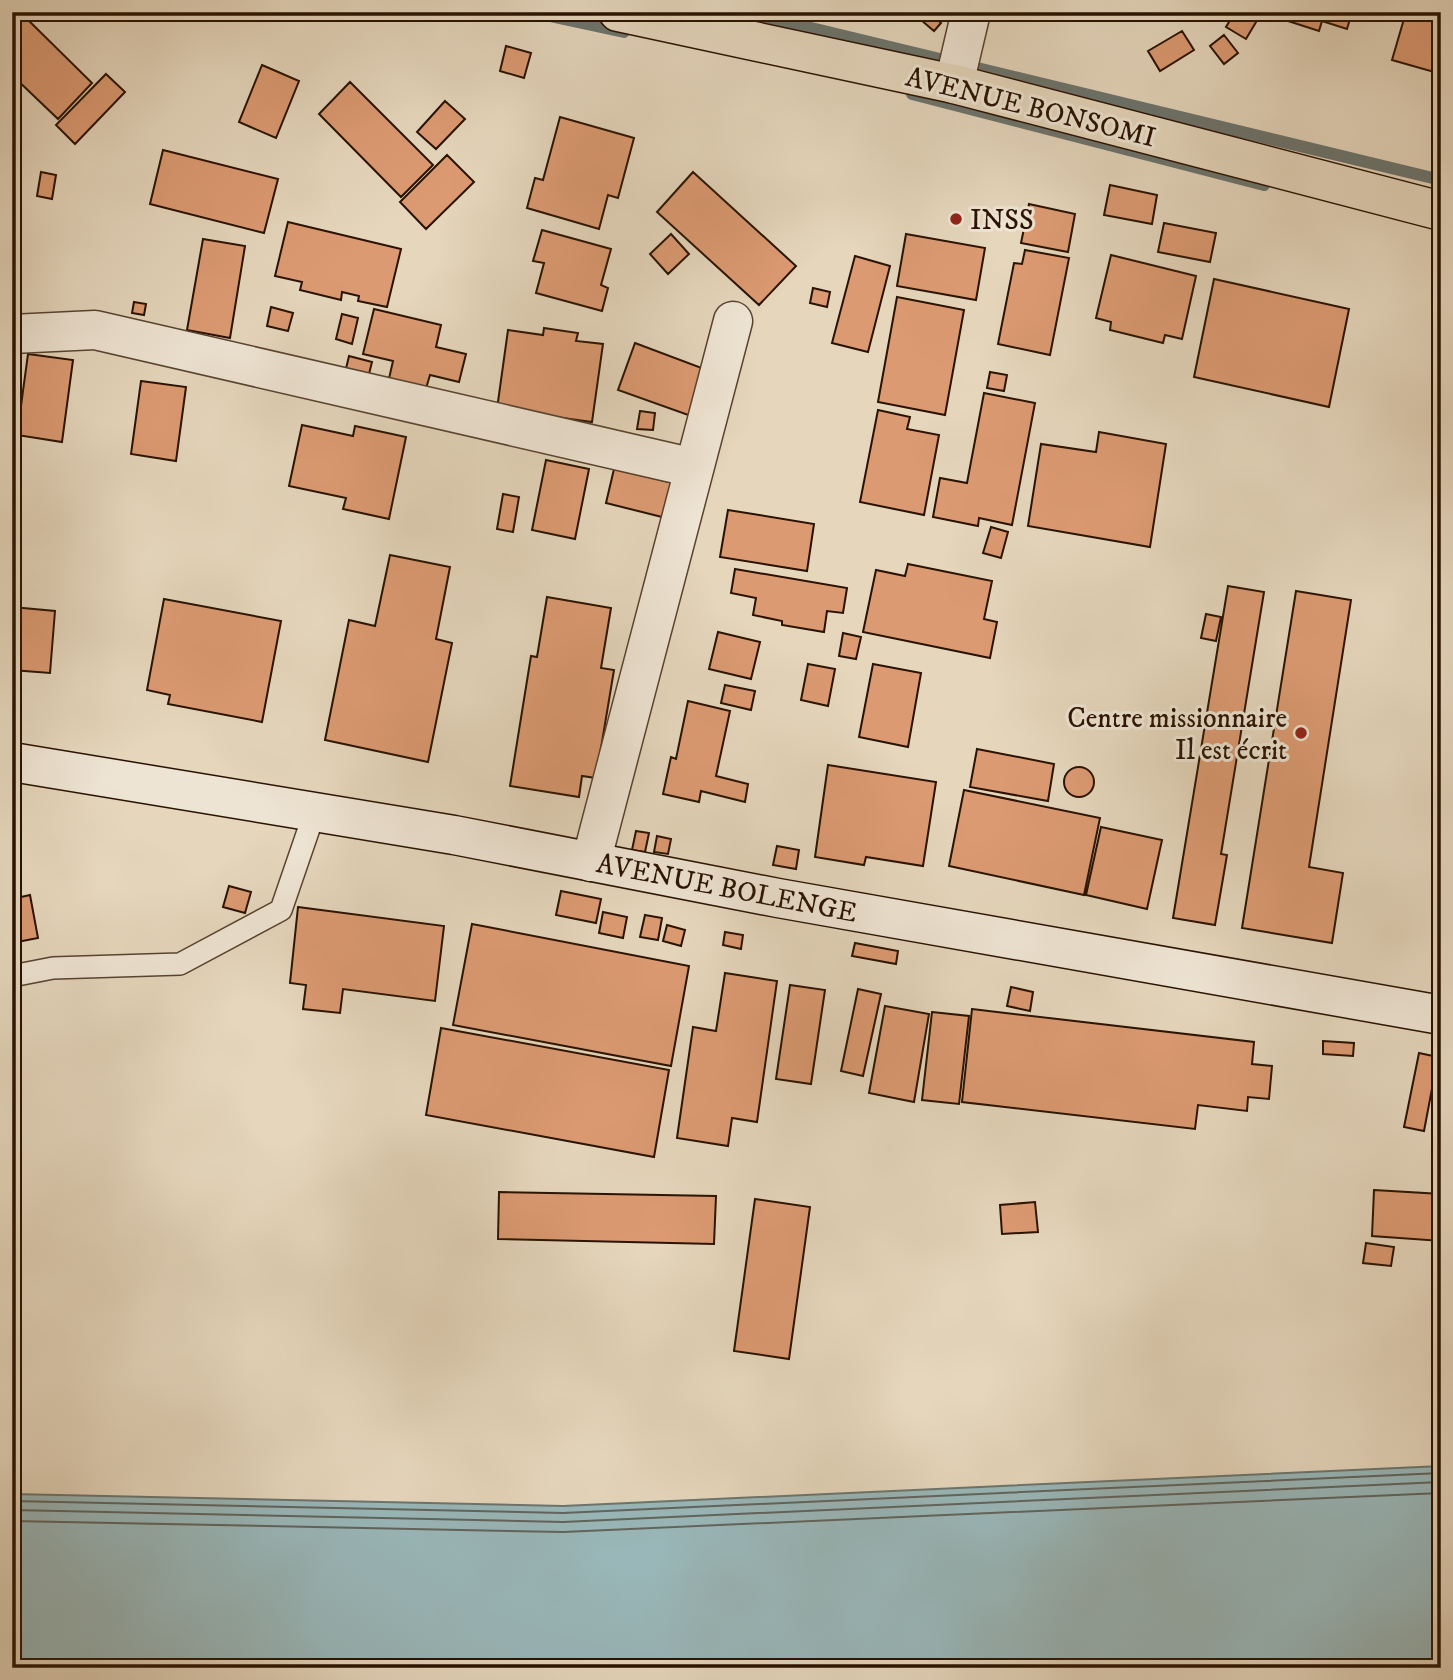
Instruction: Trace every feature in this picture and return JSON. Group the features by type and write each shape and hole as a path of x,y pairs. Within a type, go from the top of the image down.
{"main road":[{"name":"AVENUE BONSOMI","path":"618,12 954,84 1441,211"}],"street":[{"path":"954,84 971,12"},
{"path":"591,862 733,321"},
{"path":"12,334 95,330 694,468"},
{"name":"AVENUE BOLENGE","path":"12,762 454,835 778,898 1441,1015"}],"lane":[{"path":"12,976 53,968 180,964 281,910 314,811"}],"water":[{"path":"1441,1466 1441,1668 12,1668 12,1494 563,1506"}],"building":[{"path":"12,12 20,12 92,83 58,119 12,75"},
{"path":"845,12 868,12 865,20"},
{"path":"929,12 941,23 934,31 921,20"},
{"path":"1235,12 1262,12 1246,39 1226,27"},
{"path":"1287,12 1352,12 1347,29 1322,21 1319,31 1285,20"},
{"path":"1406,12 1441,12 1441,74 1392,60"},
{"path":"1182,31 1194,50 1160,71 1148,51"},
{"path":"1224,35 1238,53 1224,64 1210,46"},
{"path":"506,46 531,53 524,78 500,71"},
{"path":"262,65 299,81 276,138 239,122"},
{"path":"106,74 125,92 75,144 56,125"},
{"path":"350,82 433,165 401,197 319,114"},
{"path":"445,101 465,119 436,149 417,132"},
{"path":"560,117 634,138 618,198 608,195 599,229 527,208 535,178 543,180"},
{"path":"163,150 278,179 264,233 150,204"},
{"path":"447,155 474,182 426,229 400,202"},
{"path":"41,172 56,175 52,199 37,196"},
{"path":"693,172 796,266 759,305 657,212"},
{"path":"1110,185 1157,195 1152,224 1104,215"},
{"path":"1029,204 1075,214 1068,252 1021,243"},
{"path":"288,222 401,249 387,307 358,301 359,296 342,292 341,300 300,290 302,282 275,276"},
{"path":"1164,223 1216,233 1210,262 1158,252"},
{"path":"542,230 611,249 601,285 608,288 602,311 536,293 544,263 533,261"},
{"path":"671,234 689,254 668,274 650,254"},
{"path":"906,234 985,248 976,300 897,286"},
{"path":"203,239 245,246 230,338 187,330"},
{"path":"1025,250 1069,258 1050,355 998,344 1014,263 1022,264"},
{"path":"1111,255 1196,276 1182,339 1165,335 1163,343 1110,330 1111,322 1096,318"},
{"path":"855,256 890,266 868,352 832,343"},
{"path":"1214,279 1349,309 1329,407 1194,377"},
{"path":"813,288 830,292 827,307 810,303"},
{"path":"897,297 964,310 945,415 878,402"},
{"path":"134,302 146,304 144,315 132,313"},
{"path":"271,307 293,313 288,331 267,326"},
{"path":"374,309 441,325 436,347 466,354 459,382 430,375 425,392 388,383 393,361 363,354"},
{"path":"342,314 358,318 352,344 336,339"},
{"path":"544,328 578,333 576,341 603,344 592,422 497,409 508,330 543,335"},
{"path":"635,343 707,370 691,416 618,390"},
{"path":"28,354 73,360 62,442 17,435"},
{"path":"349,356 372,362 367,382 344,377"},
{"path":"990,372 1007,375 1004,391 987,388"},
{"path":"141,381 186,387 176,461 131,454"},
{"path":"984,393 1035,403 1012,525 979,518 978,526 933,517 940,478 967,483"},
{"path":"878,410 910,417 907,429 939,435 924,515 860,502"},
{"path":"640,411 655,413 653,430 637,429"},
{"path":"302,425 353,436 355,426 406,437 389,519 343,509 346,498 289,486"},
{"path":"1099,432 1166,444 1150,547 1028,526 1041,444 1096,452"},
{"path":"546,460 589,469 575,539 532,530"},
{"path":"614,469 678,484 670,519 606,503"},
{"path":"503,494 519,497 513,532 497,529"},
{"path":"728,510 814,524 807,571 720,557"},
{"path":"991,527 1008,532 1001,558 983,553"},
{"path":"390,555 450,567 436,639 452,643 428,762 325,740 349,620 375,626"},
{"path":"908,564 992,581 984,619 997,622 990,658 863,632 876,570 905,576"},
{"path":"1441,565 1441,598 1434,596"},
{"path":"735,569 847,588 843,613 827,611 824,632 782,625 782,621 753,615 756,598 731,593"},
{"path":"1228,586 1264,592 1221,854 1227,855 1215,925 1173,918"},
{"name":"Centre missionnaire Il est écrit","path":"1296,591 1351,600 1309,867 1343,873 1332,943 1242,928"},
{"path":"547,597 611,608 601,668 614,670 596,778 582,776 579,797 510,786 531,656 537,657"},
{"path":"164,599 281,621 262,722 168,704 170,695 147,690"},
{"path":"12,607 55,611 50,673 12,670"},
{"path":"1206,614 1221,617 1216,641 1201,638"},
{"path":"718,632 760,642 751,679 709,669"},
{"path":"843,633 861,637 856,659 839,656"},
{"path":"808,664 835,669 828,706 801,700"},
{"path":"873,664 921,673 908,747 859,737"},
{"path":"725,685 755,691 751,710 721,703"},
{"path":"688,701 730,711 716,776 748,784 745,802 701,791 699,802 663,794 671,757 676,759"},
{"path":"977,749 1054,764 1048,801 970,787"},
{"path":"828,765 936,782 923,866 866,857 864,865 815,857"},
{"path":"1079,767 1085,768 1093,776 1093,788 1085,796 1079,797 1073,796 1065,788 1064,782 1065,776 1073,768"},
{"path":"964,790 1100,818 1084,895 949,866"},
{"path":"1101,827 1162,840 1147,909 1086,895"},
{"path":"636,831 649,833 645,852 632,850"},
{"path":"657,836 671,839 668,854 654,852"},
{"path":"777,846 799,850 796,869 773,865"},
{"path":"229,886 251,892 245,913 223,907"},
{"path":"561,891 601,899 596,923 556,915"},
{"path":"30,895 38,938 12,943 12,899"},
{"path":"298,907 444,926 435,1001 343,989 340,1013 303,1009 306,985 290,983"},
{"path":"603,912 627,917 623,938 599,933"},
{"path":"645,915 662,918 658,940 640,937"},
{"path":"472,924 689,966 671,1066 453,1025"},
{"path":"667,925 685,930 681,946 663,941"},
{"path":"725,932 743,935 741,949 723,945"},
{"path":"855,943 898,951 896,964 852,956"},
{"path":"725,973 777,981 757,1122 732,1118 728,1146 677,1138 693,1027 716,1031"},
{"path":"790,985 825,990 811,1084 776,1079"},
{"path":"1011,987 1033,992 1030,1011 1007,1006"},
{"path":"858,989 881,994 863,1076 841,1071"},
{"path":"885,1006 929,1014 914,1102 869,1093"},
{"path":"972,1009 1254,1042 1252,1064 1272,1066 1269,1099 1248,1097 1247,1111 1198,1105 1195,1129 962,1102"},
{"path":"932,1012 969,1016 959,1104 922,1100"},
{"path":"441,1028 669,1070 654,1157 426,1115"},
{"path":"1323,1041 1354,1043 1353,1056 1323,1054"},
{"path":"1419,1053 1438,1057 1424,1131 1404,1127"},
{"path":"1374,1190 1441,1194 1441,1241 1372,1236"},
{"path":"499,1192 716,1196 714,1244 498,1239"},
{"path":"755,1199 810,1207 789,1359 734,1351"},
{"path":"1035,1202 1038,1232 1002,1234 1000,1205"},
{"path":"1366,1243 1394,1247 1391,1266 1363,1263"}],"waterway":[{"path":"745,12 1441,180"},
{"path":"545,15 624,32"},
{"path":"912,94 1264,185"}],"place":[{"name":"INSS","path":"956,219"},
{"name":"Centre missionnaire Il est écrit","path":"1301,733"}]}
